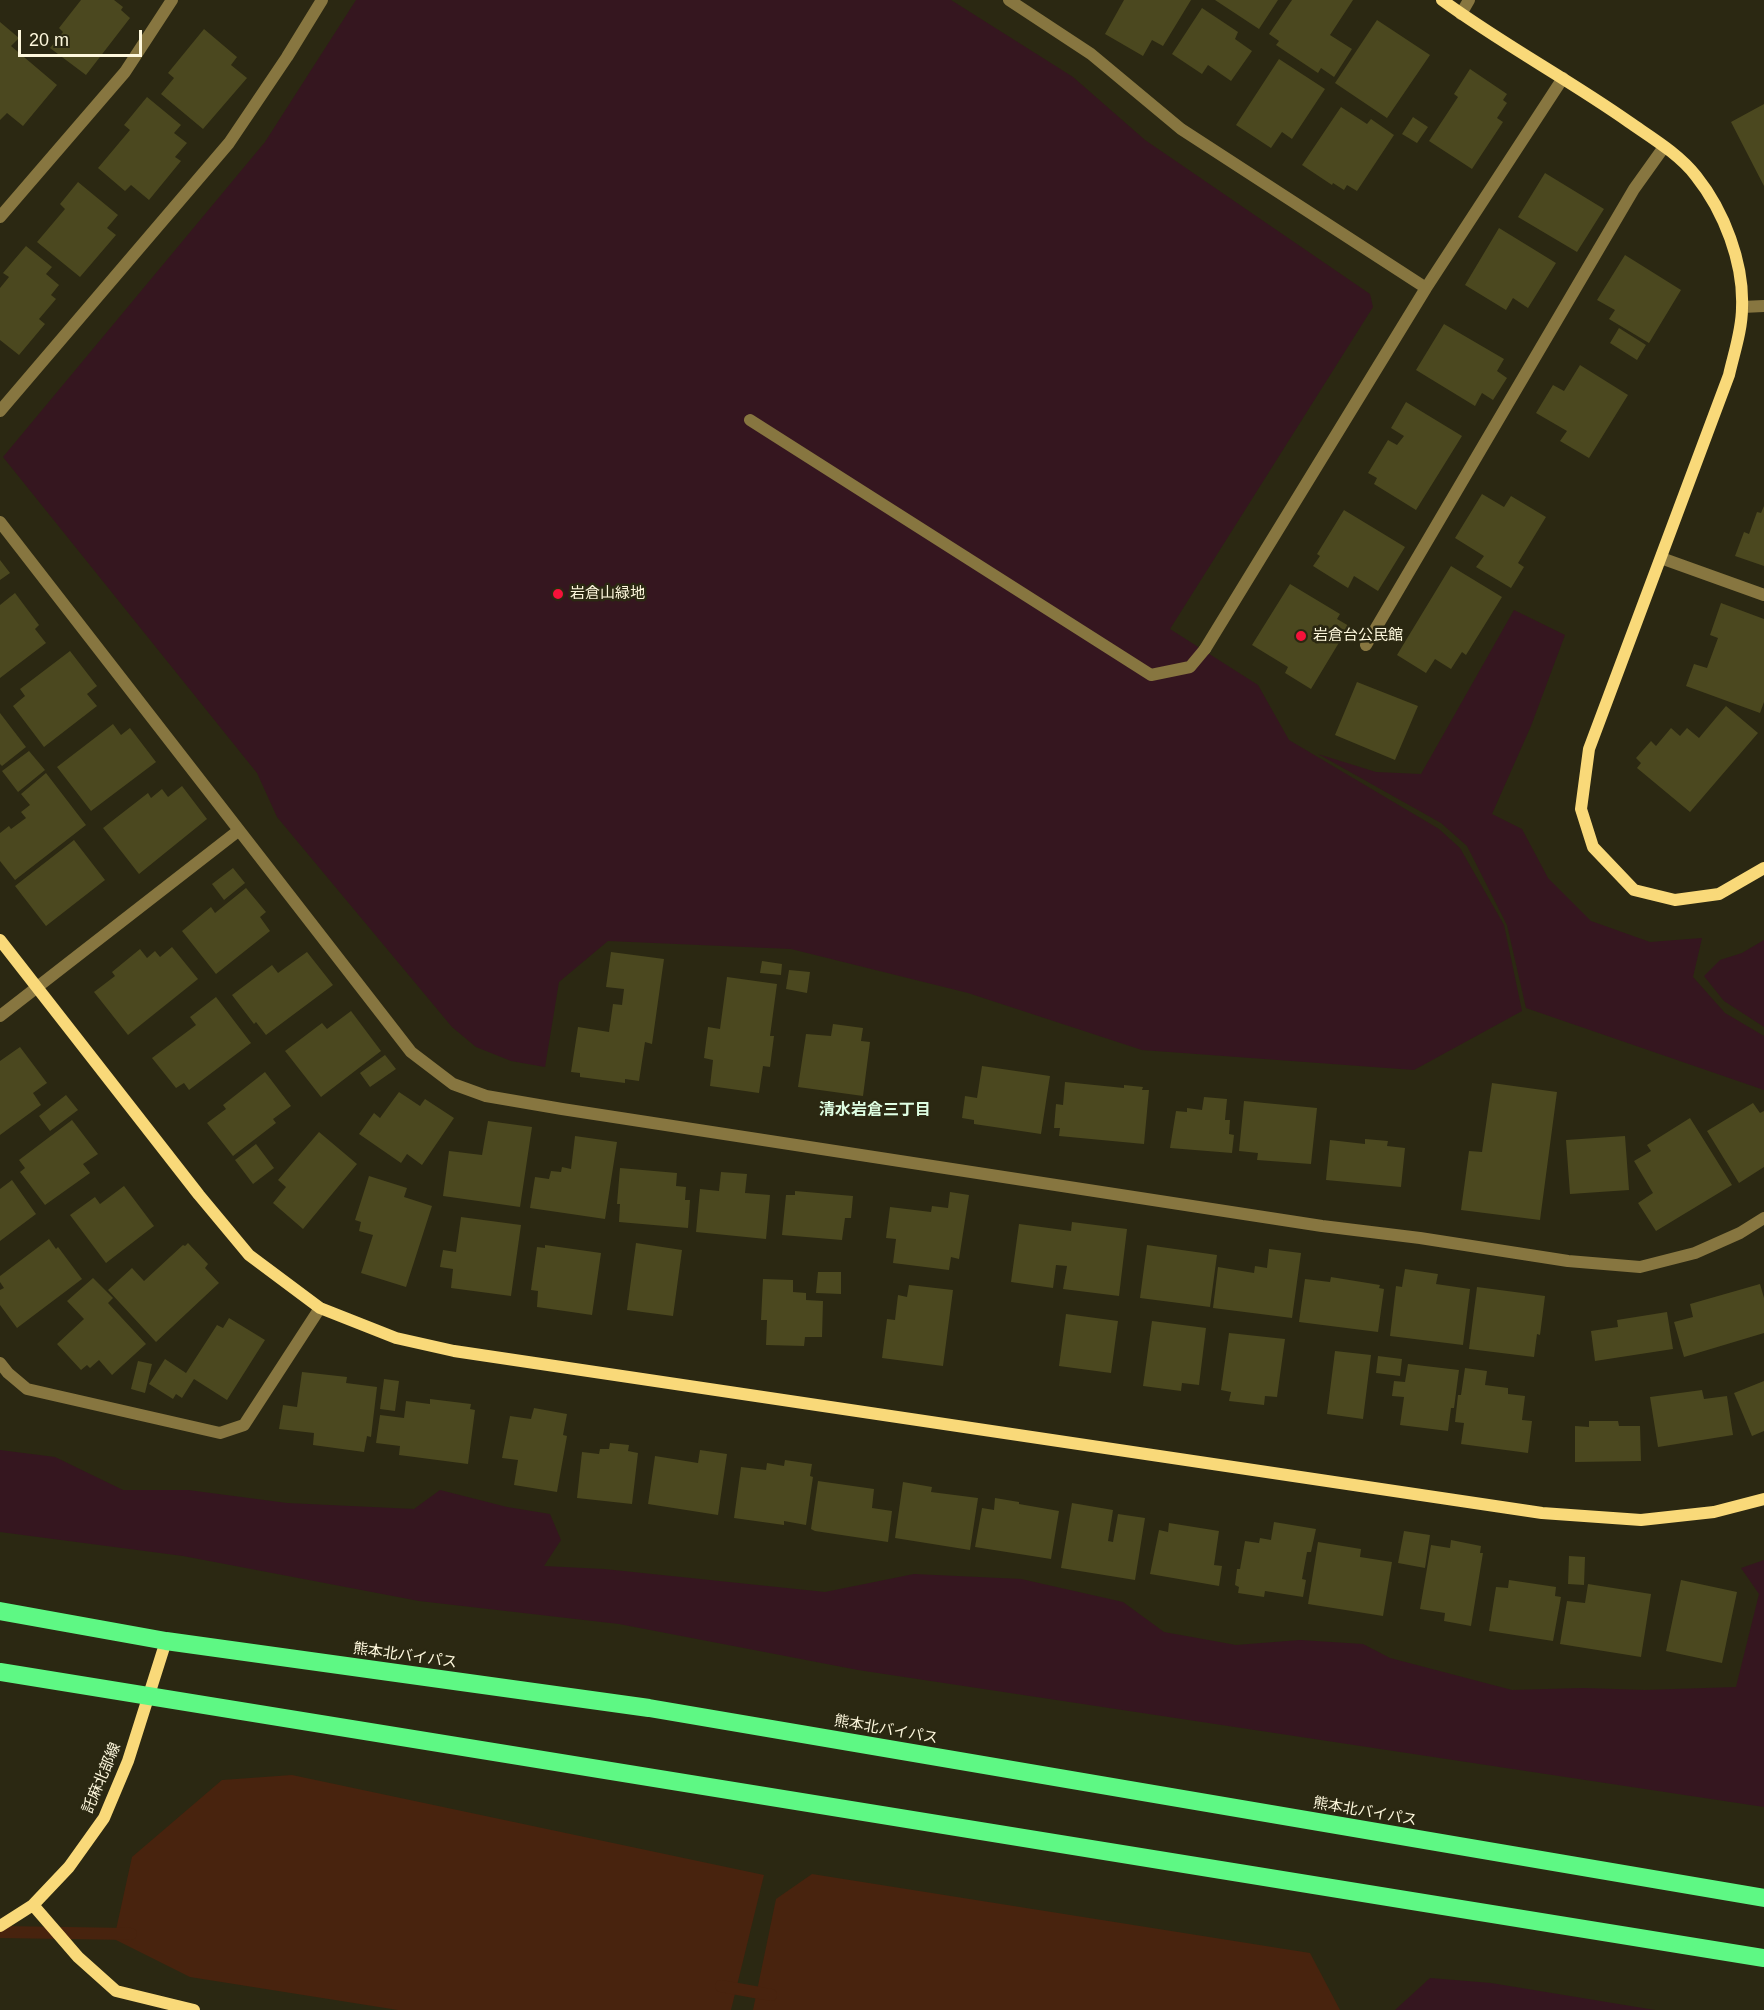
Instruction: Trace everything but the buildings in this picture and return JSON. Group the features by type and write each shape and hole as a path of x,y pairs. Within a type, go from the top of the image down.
{"highway":[{"name":"熊本北バイパス","path":"0,1611 166,1641 649,1708 1764,1898"},
{"path":"0,1672 1764,1958"}],"street":[{"path":"0,217 125,72 172,0"},
{"path":"0,411 229,143 322,0"},
{"path":"1009,0 1091,54 1181,129 1426,288"},
{"path":"1442,0 1604,104 1664,147 1696,176 1725,223 1739,270 1742,307 1739,335 1729,375 1589,748 1581,809 1593,847 1634,890 1675,900 1719,894 1764,868"},
{"path":"1461,14 1469,0"},
{"path":"750,420 1151,675 1190,667 1204,649 1426,288 1563,78"},
{"path":"1366,645 1634,189 1664,147"},
{"path":"1742,307 1764,306"},
{"path":"0,522 411,1052 453,1084 486,1096 1568,1262 1640,1267 1695,1253 1740,1233 1764,1218"},
{"path":"1661,558 1764,595"},
{"path":"0,1016 238,831"},
{"path":"0,940 199,1195 249,1255 320,1308 396,1338 454,1351 1542,1513 1641,1520 1714,1512 1764,1499"},
{"path":"0,1363 27,1389 220,1433 244,1425 320,1308"},
{"name":"託麻北部線","path":"0,1926 33,1905 69,1867 104,1818 128,1761 166,1641"},
{"path":"33,1905 78,1957 116,1991 194,2010"}],"shaded area":[{"name":"岩倉山緑地","path":"356,0 951,0 1073,77 1145,140 1370,294 1373,307 1170,629 1258,685 1289,740 1439,829 1460,848 1504,925 1522,1011 1414,1070 1142,1050 968,993 791,949 608,941 559,982 545,1067 511,1061 476,1047 452,1027 277,817 257,773 3,457 265,142"},
{"path":"1514,610 1565,635 1531,726 1492,814 1522,829 1548,878 1591,921 1650,942 1702,938 1693,977 1725,1013 1764,1036 1764,1090 1526,1008 1507,925 1467,846 1441,823 1318,754 1376,772 1421,774"},
{"path":"1764,940 1764,1027 1724,1001 1704,976 1720,960 1742,953"},
{"path":"0,1450 55,1457 123,1490 188,1490 287,1503 414,1509 440,1490 507,1507 550,1514 561,1540 544,1566 604,1569 825,1592 914,1574 1021,1579 1123,1602 1164,1632 1236,1645 1300,1640 1363,1644 1390,1658 1512,1690 1736,1687 1759,1594 1741,1568 1764,1560 1764,1807 858,1670 619,1624 419,1601 183,1556 0,1532"},
{"path":"292,1775 764,1875 731,2010 398,2010 190,1977 114,1939 132,1857 222,1780"},
{"path":"812,1874 1310,1953 1340,2010 753,2010 776,1899"},
{"path":"1430,1978 1491,1983 1655,2010 1395,2010"}],"waterway":[{"path":"0,1932 131,1934"},
{"path":"721,1986 771,1995"}],"place":[{"name":"岩倉山緑地","path":"558,594"},
{"name":"岩倉台公民館","path":"1301,636"}],"district":[{"name":"清水岩倉三丁目","path":"875,1111"}]}
